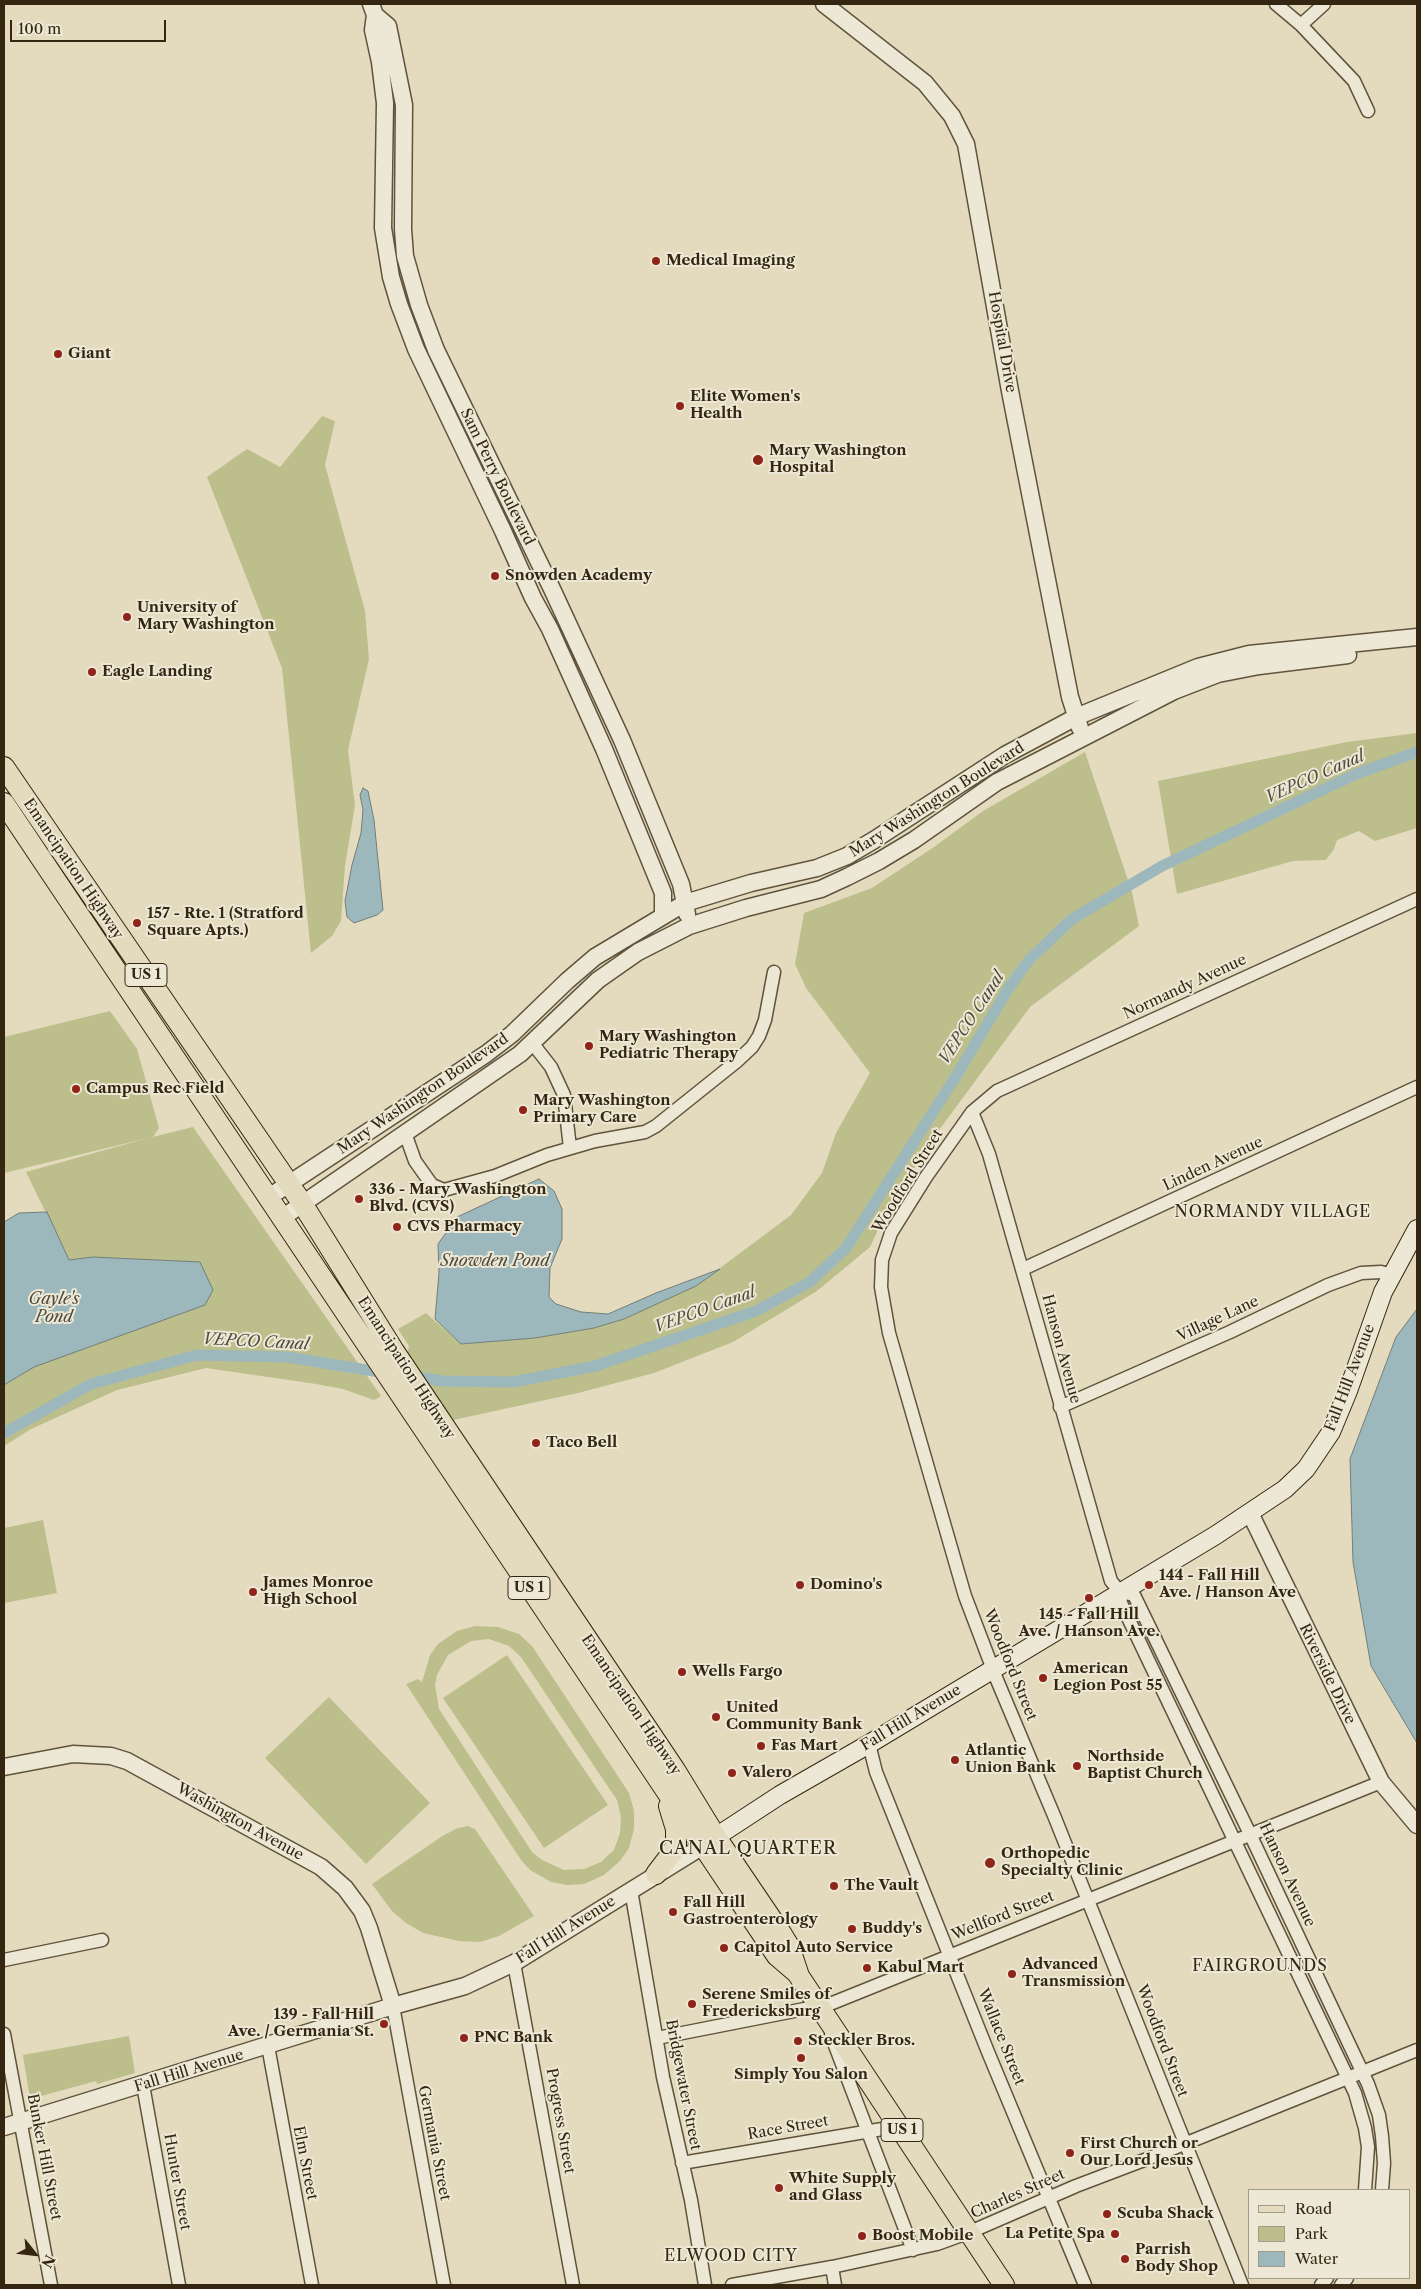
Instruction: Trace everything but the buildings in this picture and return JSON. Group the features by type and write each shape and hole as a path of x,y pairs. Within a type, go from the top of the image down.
{"main road":[{"name":"Emancipation Highway","path":"4,767 302,1203 432,1409 601,1659 709,1842"},
{"name":"Emancipation Highway","path":"4,803 269,1197 365,1346 661,1783 785,1940 799,1976 1004,2285"},
{"name":"Fall Hill Avenue","path":"709,1842 780,1795 870,1744 1250,1513 1285,1489 1306,1469 1331,1432 1348,1391 1373,1319 1392,1275 1417,1229"},
{"path":"656,1874 672,1853 677,1838 675,1824 661,1783"}],"street":[{"name":"Hospital Drive","path":"824,4 926,83 952,116 966,144 1010,391 1076,717 1084,738"},
{"path":"1276,4 1301,25 1354,81 1368,111"},
{"path":"1301,25 1324,4"},
{"name":"Sam Perry Boulevard","path":"373,9 388,26 404,105 405,256 419,305 436,350 552,589 622,740 681,884 689,926"},
{"name":"Sam Perry Boulevard","path":"373,9 373,30 380,62 385,103 383,228 391,277 399,304 416,349 504,531 533,598 550,629 604,749 663,892 663,916"},
{"name":"Mary Washington Boulevard","path":"269,1197 486,1054 512,1034 595,957 686,903 750,883 817,868 847,856 1004,755 1076,717 1198,667 1260,653 1417,637"},
{"name":"Mary Washington Boulevard","path":"282,1218 487,1079 533,1044 598,980 638,952 689,926 746,908 820,889 847,878 914,840 997,782 1174,691 1218,674 1259,666 1417,647"},
{"name":"Normandy Avenue","path":"972,1112 997,1091 1417,899"},
{"path":"405,1133 415,1162 432,1185 444,1190 495,1176 570,1148 609,1137 632,1136 656,1126 736,1062 759,1036 765,1020 774,972"},
{"path":"533,1044 551,1067 561,1086 564,1095 570,1148"},
{"name":"Linden Avenue","path":"1023,1269 1417,1087"},
{"name":"Hanson Avenue","path":"972,1112 988,1154 1023,1269 1060,1408 1111,1581 1120,1592 1121,1603 1348,2077 1358,2101 1367,2137 1368,2161 1365,2189"},
{"name":"Woodford Street","path":"972,1112 926,1176 891,1233 882,1260 880,1281 889,1333 965,1596 1242,2285"},
{"name":"Village Lane","path":"1060,1408 1237,1329 1328,1285 1361,1273 1381,1272 1392,1275"},
{"name":"Riverside Drive","path":"1250,1513 1381,1782 1417,1825"},
{"name":"Hanson Avenue","path":"1120,1592 1134,1596 1250,1834 1362,2072 1381,2124 1384,2163 1382,2189"},
{"name":"Wallace Street","path":"870,1744 876,1772 1048,2198 1086,2285"},
{"name":"Washington Avenue","path":"4,1767 72,1754 110,1756 127,1761 321,1867 345,1888 362,1912 369,1928 393,2006"},
{"name":"Wellford Street","path":"657,2038 820,2007 1381,1782"},
{"name":"Fall Hill Avenue","path":"4,2127 393,2006 465,1986 514,1963 709,1842"},
{"name":"Bridgewater Street","path":"631,1890 663,2077 682,2163 705,2285"},
{"path":"4,1960 102,1940"},
{"name":"Progress Street","path":"514,1963 573,2285"},
{"name":"Germania Street","path":"393,2006 444,2285"},
{"path":"820,2007 913,2250"},
{"name":"Bunker Hill Street","path":"4,2034 51,2285"},
{"name":"Elm Street","path":"268,2046 312,2285"},
{"name":"Charles Street","path":"732,2285 913,2250 970,2232 1048,2198 1417,2050"},
{"name":"Hunter Street","path":"144,2085 179,2285"},
{"name":"Race Street","path":"682,2163 900,2126"},
{"path":"832,2267 835,2285"}],"green space":[{"path":"322,416 335,421 325,465 365,611 369,659 348,750 355,805 345,866 341,921 332,936 311,953 282,668 207,477 247,449 280,467"},
{"path":"1417,733 1417,828 1375,841 1359,831 1337,840 1334,849 1326,860 1293,861 1177,894 1158,781 1347,742"},
{"path":"1085,752 1132,892 1139,926 1030,1007 939,1130 888,1208 870,1247 817,1291 733,1342 654,1373 578,1393 453,1420 407,1355 409,1346 398,1329 426,1313 461,1344 535,1338 594,1328 624,1319 696,1286 791,1215 822,1173 836,1133 870,1073 806,988 795,964 804,913 872,888 934,847 983,811"},
{"path":"110,1011 137,1049 159,1128 153,1137 193,1127 381,1396 374,1400 343,1389 206,1368 117,1390 31,1429 4,1446 4,1385 199,1262 93,1257 69,1260 26,1172 148,1138 4,1173 4,1037"},
{"path":"43,1520 57,1593 4,1603 4,1528"},
{"path":"475,1626 498,1627 519,1634 532,1646 629,1793 634,1811 634,1829 629,1848 620,1861 604,1875 584,1884 567,1885 551,1882 530,1870 521,1860 406,1684 418,1679 422,1682 430,1655 438,1644 457,1631","holes":["489,1639 509,1646 521,1657 617,1800 621,1817 620,1833 614,1850 601,1862 584,1869 564,1870 542,1860 532,1852 439,1709 435,1685 437,1675 448,1655 471,1641"]},
{"path":"507,1655 608,1805 544,1848 443,1698"},
{"path":"329,1697 430,1803 366,1864 265,1758"},
{"path":"468,1826 475,1829 534,1916 499,1936 480,1942 459,1941 423,1933 406,1923 392,1911 372,1884 444,1835 458,1828"},
{"path":"129,2036 135,2073 97,2084 96,2081 30,2099 23,2055"}],"water":[{"path":"363,788 368,791 374,820 383,910 377,915 354,923 347,917 345,901 361,833 363,810 360,795"},
{"name":"Snowden Pond","path":"539,1179 554,1191 562,1209 562,1239 550,1268 549,1297 556,1304 581,1312 608,1314 656,1293 720,1269 696,1286 624,1319 594,1328 535,1338 461,1344 435,1319 439,1273 438,1244 457,1217"},
{"name":"Gayle's Pond","path":"47,1212 69,1260 93,1257 200,1262 213,1290 205,1305 34,1367 4,1385 4,1222 19,1213"},
{"path":"1417,1309 1417,1743 1371,1666 1353,1562 1350,1459 1396,1337"}],"waterway":[{"name":"VEPCO Canal","path":"410,1376 443,1381 513,1382 595,1366 756,1311 810,1282 846,1248 958,1073 1008,989 1029,960 1072,919 1162,866 1356,774 1417,752"},
{"name":"VEPCO Canal","path":"4,1433 91,1384 197,1355 287,1357 386,1373"}],"place":[{"name":"Medical Imaging","path":"656,261"},
{"name":"Giant","path":"58,354"},
{"name":"Elite Women's Health","path":"680,406"},
{"name":"Mary Washington Hospital","path":"758,460"},
{"name":"Snowden Academy","path":"495,576"},
{"name":"University of Mary Washington","path":"127,617"},
{"name":"Eagle Landing","path":"92,672"},
{"name":"157 - Rte. 1 (Stratford Square Apts.)","path":"137,923"},
{"name":"Mary Washington Pediatric Therapy","path":"589,1046"},
{"name":"Campus Rec Field","path":"76,1089"},
{"name":"Mary Washington Primary Care","path":"523,1110"},
{"name":"336 - Mary Washington Blvd. (CVS)","path":"359,1199"},
{"name":"CVS Pharmacy","path":"397,1227"},
{"name":"Taco Bell","path":"536,1443"},
{"name":"Domino's","path":"800,1585"},
{"name":"144 - Fall Hill Ave. / Hanson Ave","path":"1149,1585"},
{"name":"James Monroe High School","path":"253,1592"},
{"name":"145 - Fall Hill Ave. / Hanson Ave.","path":"1089,1598"},
{"name":"Wells Fargo","path":"682,1672"},
{"name":"American Legion Post 55","path":"1043,1678"},
{"name":"United Community Bank","path":"716,1717"},
{"name":"Fas Mart","path":"761,1746"},
{"name":"Atlantic Union Bank","path":"955,1760"},
{"name":"Northside Baptist Church","path":"1077,1766"},
{"name":"Valero","path":"732,1773"},
{"name":"Orthopedic Specialty Clinic","path":"990,1863"},
{"name":"The Vault","path":"834,1886"},
{"name":"Fall Hill Gastroenterology","path":"673,1912"},
{"name":"Buddy's","path":"852,1929"},
{"name":"Capitol Auto Service","path":"724,1948"},
{"name":"Kabul Mart","path":"867,1968"},
{"name":"Advanced Transmission","path":"1012,1974"},
{"name":"Serene Smiles of Fredericksburg","path":"692,2004"},
{"name":"139 - Fall Hill Ave. / Germania St.","path":"384,2024"},
{"name":"PNC Bank","path":"464,2038"},
{"name":"Steckler Bros.","path":"798,2041"},
{"name":"Simply You Salon","path":"801,2058"},
{"name":"First Church or Our Lord Jesus","path":"1070,2153"},
{"name":"White Supply and Glass","path":"779,2188"},
{"name":"Scuba Shack","path":"1107,2214"},
{"name":"La Petite Spa","path":"1115,2234"},
{"name":"Boost Mobile","path":"862,2236"},
{"name":"Parrish Body Shop","path":"1125,2259"}],"district":[{"name":"NORMANDY VILLAGE","path":"1273,1212"},
{"name":"CANAL QUARTER","path":"748,1849"},
{"name":"FAIRGROUNDS","path":"1260,1966"},
{"name":"ELWOOD CITY","path":"731,2256"}]}
